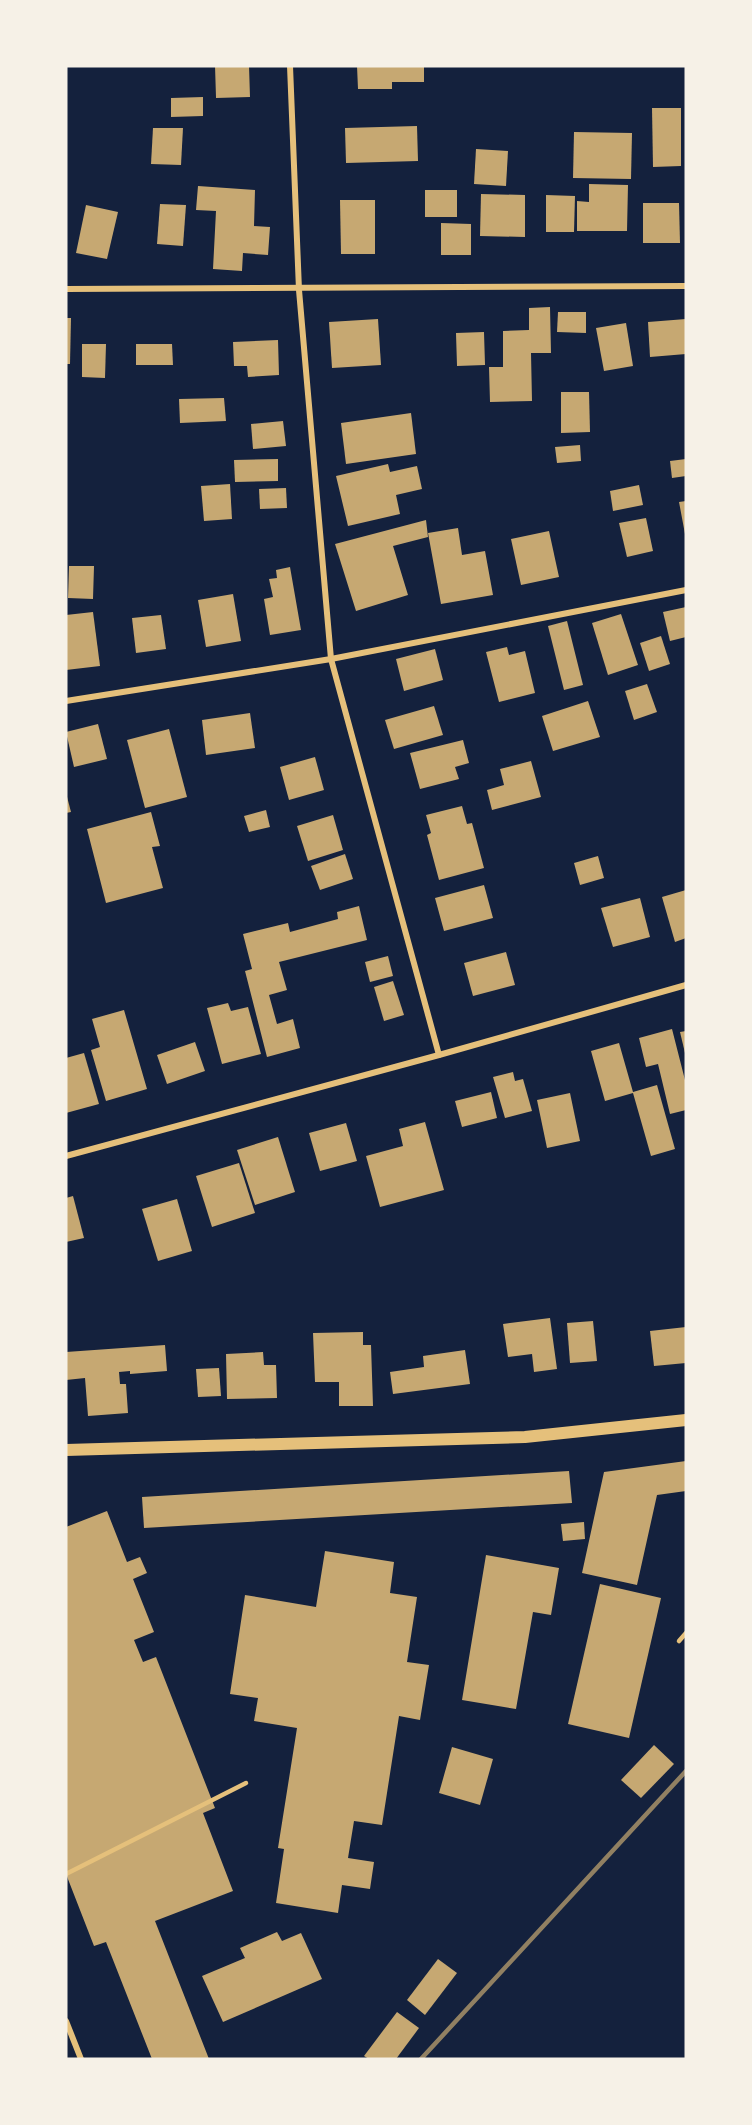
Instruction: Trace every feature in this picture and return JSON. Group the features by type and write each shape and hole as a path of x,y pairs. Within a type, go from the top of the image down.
{"main road":[{"path":"66,1450 525,1437 686,1420"}],"street":[{"path":"290,66 299,290 331,659 439,1055"},
{"path":"66,290 686,286"},
{"path":"66,701 331,659 686,590"},
{"path":"66,1156 439,1055 686,985"},
{"path":"66,2021 81,2059"}],"lane":[{"path":"679,1641 686,1634"},
{"path":"66,1874 246,1783"}],"building":[{"path":"215,66 249,66 250,97 216,98"},
{"path":"357,66 424,66 424,82 392,82 392,89 358,89"},
{"path":"203,97 203,116 171,117 171,98"},
{"path":"652,108 681,108 681,166 653,167"},
{"path":"417,126 418,161 346,163 345,128"},
{"path":"153,128 183,128 181,165 151,164"},
{"path":"574,132 632,133 631,179 573,178"},
{"path":"476,149 508,151 506,186 474,184"},
{"path":"589,184 628,185 627,231 577,231 577,201 589,202"},
{"path":"198,186 255,190 254,226 270,227 268,255 243,253 242,271 213,269 216,211 196,210"},
{"path":"425,190 457,190 457,217 425,217"},
{"path":"481,194 525,195 525,237 480,236"},
{"path":"546,195 575,196 574,232 546,232"},
{"path":"340,200 375,200 375,254 341,254"},
{"path":"643,203 679,203 680,243 643,243"},
{"path":"160,204 186,205 183,246 157,244"},
{"path":"86,205 118,212 107,259 76,253"},
{"path":"441,223 471,224 471,255 441,255"},
{"path":"550,307 551,353 531,353 532,401 490,402 489,367 503,367 503,331 529,330 529,308"},
{"path":"558,312 586,312 586,333 557,332"},
{"path":"66,318 71,318 70,364 66,364"},
{"path":"378,319 381,365 332,368 329,322"},
{"path":"686,319 686,354 650,357 648,322"},
{"path":"626,323 633,366 604,371 596,328"},
{"path":"484,332 485,365 457,366 456,333"},
{"path":"278,340 279,375 248,377 247,366 234,366 233,342"},
{"path":"82,344 106,344 105,378 82,377"},
{"path":"136,344 172,344 173,365 136,365"},
{"path":"561,392 589,392 590,432 561,433"},
{"path":"224,398 226,421 180,423 179,399"},
{"path":"411,413 416,454 346,464 341,423"},
{"path":"283,421 286,446 253,449 251,424"},
{"path":"580,445 581,461 557,463 555,447"},
{"path":"278,459 278,481 235,482 234,460"},
{"path":"686,459 686,476 672,478 670,461"},
{"path":"388,464 390,472 417,466 422,489 396,495 400,514 348,526 336,476"},
{"path":"230,484 232,519 204,521 201,486"},
{"path":"639,485 643,505 613,511 610,491"},
{"path":"286,488 287,508 260,509 259,489"},
{"path":"686,501 686,534 685,534 679,502"},
{"path":"646,518 653,551 627,557 619,523"},
{"path":"426,520 428,537 393,546 408,595 356,611 335,544"},
{"path":"458,528 462,555 485,551 493,595 441,604 428,533"},
{"path":"549,531 559,577 521,585 511,539"},
{"path":"69,566 94,566 93,599 68,598"},
{"path":"290,567 301,630 270,635 264,599 273,597 269,579 277,578 276,570"},
{"path":"233,594 241,641 206,647 198,600"},
{"path":"686,607 686,637 670,641 663,612"},
{"path":"93,612 100,666 66,670 66,615"},
{"path":"621,614 638,665 608,675 592,623"},
{"path":"161,615 166,649 136,653 132,618"},
{"path":"567,621 583,685 564,690 548,626"},
{"path":"661,636 670,664 649,671 640,643"},
{"path":"507,647 509,655 525,651 535,693 499,702 486,652"},
{"path":"435,649 443,680 404,691 396,659"},
{"path":"647,684 657,712 634,720 625,691"},
{"path":"588,701 600,737 553,751 542,716"},
{"path":"434,706 443,735 394,749 385,720"},
{"path":"250,713 255,748 206,755 202,720"},
{"path":"98,724 107,759 74,767 66,732"},
{"path":"169,729 187,797 145,808 127,740"},
{"path":"463,740 469,763 455,767 459,779 420,789 410,753"},
{"path":"315,757 324,790 289,800 280,767"},
{"path":"531,761 541,797 492,810 487,790 504,785 500,769"},
{"path":"66,793 71,812 66,813"},
{"path":"462,806 467,824 472,823 484,868 439,880 427,835 431,833 426,815"},
{"path":"266,810 270,827 249,832 244,816"},
{"path":"151,812 160,846 152,847 163,888 106,903 87,829"},
{"path":"333,815 343,850 308,861 297,826"},
{"path":"345,854 353,879 320,890 311,866"},
{"path":"598,856 604,878 580,885 574,863"},
{"path":"484,885 493,918 444,931 435,898"},
{"path":"686,890 686,938 675,942 662,897"},
{"path":"640,898 650,937 613,947 601,908"},
{"path":"359,906 367,940 279,962 287,990 269,995 277,1024 293,1019 300,1048 267,1057 245,971 252,969 243,934 288,923 290,932 338,919 337,912"},
{"path":"506,952 515,985 473,996 464,963"},
{"path":"388,956 393,976 370,982 365,962"},
{"path":"393,981 404,1015 384,1021 374,987"},
{"path":"228,1003 231,1011 248,1007 261,1054 222,1064 207,1008"},
{"path":"124,1010 147,1089 106,1101 91,1050 100,1047 92,1019"},
{"path":"672,1029 686,1084 686,1110 670,1114 658,1064 646,1067 639,1038"},
{"path":"686,1031 686,1052 685,1053 680,1032"},
{"path":"195,1042 205,1071 167,1084 157,1055"},
{"path":"619,1043 633,1092 657,1085 675,1149 651,1156 633,1093 605,1101 591,1051"},
{"path":"84,1053 99,1104 66,1113 66,1058"},
{"path":"513,1072 515,1081 523,1079 532,1111 505,1118 493,1077"},
{"path":"491,1092 497,1118 462,1127 455,1101"},
{"path":"570,1093 580,1141 547,1148 537,1100"},
{"path":"425,1122 444,1190 380,1207 366,1156 403,1146 399,1129"},
{"path":"346,1123 357,1161 320,1171 309,1133"},
{"path":"278,1137 295,1192 255,1205 237,1150"},
{"path":"239,1163 255,1213 212,1227 196,1176"},
{"path":"73,1196 84,1238 66,1242 66,1198"},
{"path":"177,1199 192,1251 158,1261 142,1209"},
{"path":"550,1318 557,1369 534,1372 532,1354 508,1357 503,1324"},
{"path":"593,1321 597,1361 570,1363 567,1323"},
{"path":"686,1327 686,1363 654,1366 650,1331"},
{"path":"363,1332 363,1345 371,1345 373,1406 339,1406 339,1382 315,1382 313,1333"},
{"path":"165,1345 167,1371 130,1374 130,1371 119,1372 120,1384 126,1384 128,1413 88,1416 85,1378 66,1380 66,1352"},
{"path":"465,1350 470,1384 393,1394 390,1372 424,1367 423,1356"},
{"path":"263,1352 264,1365 276,1365 277,1398 227,1399 226,1354"},
{"path":"219,1368 221,1396 198,1397 196,1369"},
{"path":"686,1461 686,1491 657,1495 637,1585 582,1573 604,1472"},
{"path":"569,1471 572,1503 144,1528 142,1497"},
{"path":"107,1511 127,1562 140,1557 147,1573 133,1579 154,1632 134,1640 143,1662 156,1657 215,1808 203,1813 233,1891 155,1921 209,2059 152,2059 106,1942 94,1946 66,1874 66,1527"},
{"path":"584,1522 585,1539 563,1541 561,1524"},
{"path":"325,1551 394,1562 390,1593 417,1597 407,1662 429,1665 420,1720 399,1716 382,1825 354,1821 348,1858 374,1862 370,1889 342,1885 338,1913 276,1903 284,1849 278,1848 297,1728 254,1721 258,1698 230,1694 245,1595 316,1607"},
{"path":"486,1555 559,1568 551,1615 533,1612 516,1709 462,1700"},
{"path":"600,1584 661,1598 629,1738 568,1724"},
{"path":"654,1745 674,1764 641,1798 621,1780"},
{"path":"452,1747 493,1759 480,1805 439,1793"},
{"path":"277,1932 282,1941 301,1933 322,1979 223,2022 202,1976 245,1958 240,1948"},
{"path":"438,1959 457,1973 425,2015 407,2000"},
{"path":"397,2012 419,2028 396,2059 369,2059 364,2056"}],"railway":[{"path":"421,2059 686,1771"}]}
